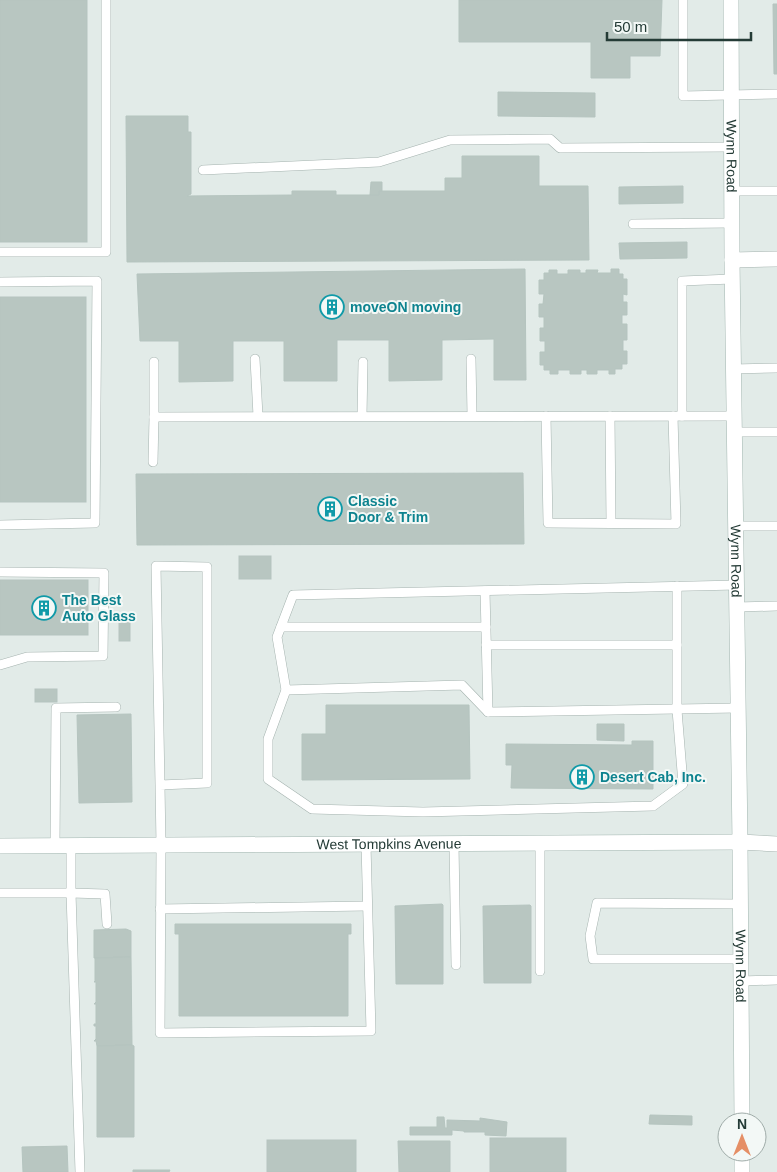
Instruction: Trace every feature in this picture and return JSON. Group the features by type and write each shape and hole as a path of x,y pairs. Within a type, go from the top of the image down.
{"street":[{"name":"Wynn Road","path":"731,0 731,223 742,1112"},
{"path":"732,260 777,260"},
{"name":"West Tompkins Avenue","path":"0,846 740,842 777,844"}],"lane":[{"path":"0,252 106,252 106,0"},
{"path":"682,0 682,96 777,94"},
{"path":"203,170 379,162 450,140 550,139 560,148 731,147"},
{"path":"731,191 777,191"},
{"path":"633,224 731,223"},
{"path":"546,416 548,523 676,524 677,416 682,281 732,279"},
{"path":"0,282 97,281 95,523 0,525"},
{"path":"255,359 258,416"},
{"path":"471,359 472,416"},
{"path":"153,462 154,362"},
{"path":"362,416 363,362"},
{"path":"733,369 777,368"},
{"path":"154,416 734,416"},
{"path":"610,416 611,523"},
{"path":"734,432 777,432"},
{"path":"736,526 777,526"},
{"path":"160,785 207,783 207,566 156,566 161,846 160,1033 371,1031 366,844"},
{"path":"0,572 104,573 103,656 27,657 0,665"},
{"path":"677,586 677,710 682,784 653,806 422,812 312,809 268,779 268,740 286,690 277,637 293,595 485,591 677,586 736,585"},
{"path":"485,591 488,712"},
{"path":"737,607 777,606"},
{"path":"281,627 486,627"},
{"path":"486,645 677,645"},
{"path":"286,690 462,685 488,712 738,708"},
{"path":"55,846 56,708 116,707"},
{"path":"540,843 540,971"},
{"path":"454,844 456,965"},
{"path":"71,846 80,1172"},
{"path":"0,893 106,894 107,924"},
{"path":"740,904 597,903 590,936 593,959 741,960"},
{"path":"160,909 368,906"},
{"path":"741,982 777,980"}],"building":[{"path":"0,0 87,0 87,242 0,242"},
{"path":"459,0 662,0 660,56 630,56 630,78 591,78 591,42 459,42"},
{"path":"773,4 777,4 777,74 774,74"},
{"path":"498,92 595,93 595,117 498,116"},
{"path":"126,116 188,116 188,132 191,132 191,194 187,196 292,195 292,191 336,191 336,195 379,195 379,191 445,191 445,178 462,178 462,156 539,156 539,186 588,186 589,260 127,262"},
{"path":"371,182 382,182 382,191 379,191 379,195 370,195"},
{"path":"683,186 683,203 619,204 619,187"},
{"path":"687,242 687,258 620,259 619,243"},
{"name":"moveON moving","path":"525,269 526,380 494,380 494,339 442,340 442,380 389,381 389,340 337,340 337,381 284,381 284,341 233,341 233,381 179,382 179,341 140,341 137,274"},
{"path":"611,269 619,269 619,274 623,274 623,279 627,279 627,295 623,294 623,302 627,302 627,315 622,315 622,324 627,324 627,340 623,340 623,351 627,351 627,364 622,364 622,369 615,369 615,374 609,374 609,370 597,370 597,374 587,374 587,370 581,370 581,374 570,374 570,370 558,370 558,374 550,374 550,370 544,370 544,365 540,365 540,352 545,352 545,341 540,341 540,328 544,328 544,317 539,317 539,304 543,304 544,294 539,294 539,280 544,280 544,273 549,273 549,270 557,270 557,274 568,274 568,270 580,270 580,273 586,273 586,270 598,270 597,273 611,273"},
{"path":"0,297 86,297 86,502 0,502"},
{"name":"Classic Door & Trim","path":"523,473 524,544 137,545 136,474"},
{"path":"239,556 271,556 271,579 239,579"},
{"name":"The Best Auto Glass","path":"0,580 88,580 88,635 0,635"},
{"path":"119,621 130,621 130,641 119,641"},
{"path":"35,689 57,689 57,702 35,702"},
{"path":"326,705 469,705 470,779 302,780 302,734 326,734"},
{"path":"131,714 132,802 79,803 77,715"},
{"path":"597,724 624,724 624,741 597,740"},
{"name":"Desert Cab, Inc.","path":"632,741 653,741 653,789 511,788 512,765 506,765 506,744 632,745"},
{"path":"442,904 443,984 396,984 395,906"},
{"path":"530,905 531,983 484,983 483,906"},
{"path":"175,924 351,924 351,934 348,934 348,1016 179,1016 179,934 175,934"},
{"path":"126,929 131,931 131,957 94,958 94,930"},
{"path":"131,957 132,1045 97,1046 96,1041 94,1041 96,1039 96,1026 94,1026 96,1024 96,1004 94,1004 96,1002 96,982 94,982 95,958"},
{"path":"97,1046 134,1046 134,1137 97,1137"},
{"path":"650,1115 692,1116 692,1125 649,1124"},
{"path":"437,1117 444,1117 445,1128 447,1128 447,1120 480,1121 480,1118 507,1122 506,1136 485,1135 485,1132 452,1130 452,1135 410,1135 410,1127 437,1127"},
{"path":"490,1138 566,1138 566,1172 490,1172"},
{"path":"267,1140 356,1140 356,1172 267,1172"},
{"path":"398,1141 450,1141 450,1172 399,1172"},
{"path":"67,1146 68,1172 23,1172 22,1147"},
{"path":"133,1170 170,1170 169,1172 133,1172"}],"place":[{"name":"moveON moving","path":"332,307"},
{"name":"Classic Door & Trim","path":"330,509"},
{"name":"The Best Auto Glass","path":"44,608"},
{"name":"Desert Cab, Inc.","path":"582,777"}]}
